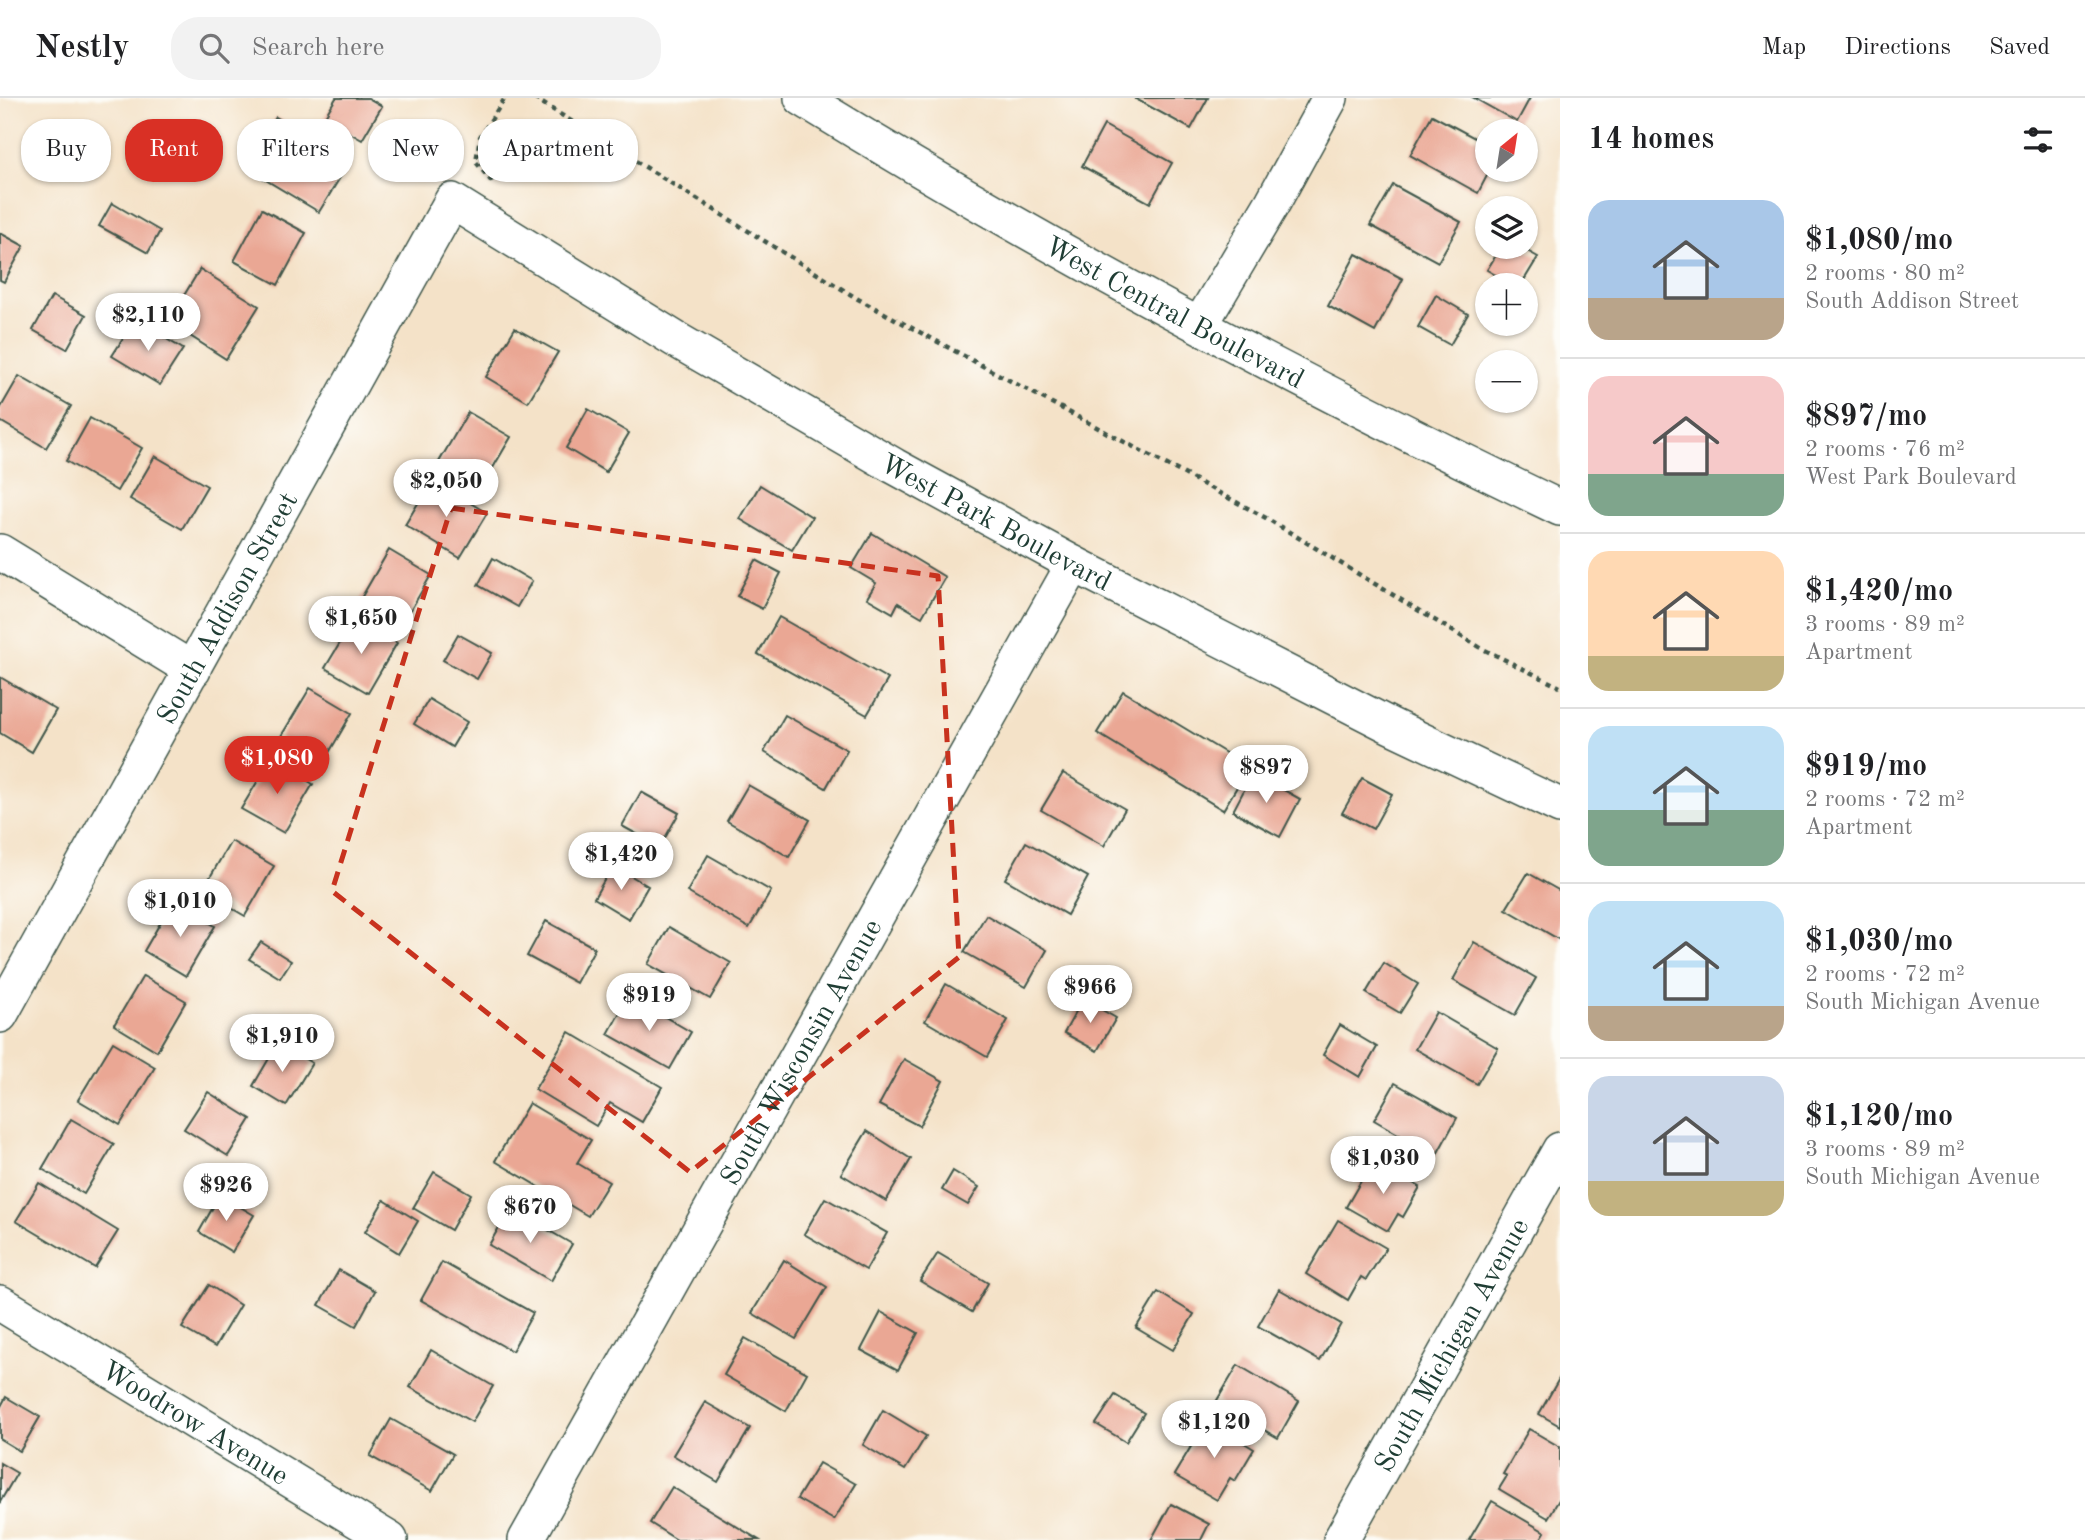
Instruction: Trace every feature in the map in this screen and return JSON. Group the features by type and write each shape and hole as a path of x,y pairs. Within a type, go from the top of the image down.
{"street":[{"name":"West Central Boulevard","path":"802,98 989,209 1200,325 1383,423 1560,508"},
{"path":"1200,325 1273,202 1330,98"},
{"name":"West Park Boulevard","path":"452,201 675,339 894,466 1074,564 1391,726 1560,806"},
{"name":"South Addison Street","path":"0,1015 452,201"},
{"path":"0,552 193,670"},
{"name":"South Wisconsin Avenue","path":"526,1540 1074,564"},
{"name":"South Michigan Avenue","path":"1342,1540 1560,1150"},
{"name":"Woodrow Avenue","path":"0,1303 390,1540"}],"path":[{"path":"495,185 476,162 480,137 505,98"},
{"path":"534,98 858,299 1266,518 1479,647 1560,687"}],"highlighted area":[{"path":"451,508 938,576 959,957 690,1172 332,891"}],"building":[{"path":"336,98 368,98 382,106 374,119 368,119 368,130 362,140 354,135 354,119 324,118"},
{"path":"1134,98 1208,98 1191,129"},
{"path":"1474,98 1530,98 1519,119 1512,119"},
{"path":"1432,115 1475,138 1475,182 1484,182 1478,193 1410,155"},
{"path":"1104,125 1172,163 1150,203 1082,166"},
{"path":"269,182 337,182 319,212"},
{"path":"1393,185 1461,222 1438,262 1370,225"},
{"path":"112,203 160,231 148,253 99,226"},
{"path":"262,209 306,233 278,285 234,261"},
{"path":"0,233 24,246 4,282 0,280"},
{"path":"1356,254 1403,279 1375,332 1328,306"},
{"path":"1494,259 1537,259 1528,273 1492,273 1487,270"},
{"path":"200,269 259,306 226,359 187,334 197,319 177,307"},
{"path":"1436,295 1468,314 1450,345 1418,327"},
{"path":"52,296 86,315 67,349 33,330"},
{"path":"135,320 183,349 160,385 112,356"},
{"path":"515,328 558,352 528,402 486,377"},
{"path":"19,376 71,406 46,448 0,421 0,409"},
{"path":"588,409 629,433 606,472 566,448"},
{"path":"468,412 511,437 481,488 439,462"},
{"path":"90,418 142,448 117,491 66,461"},
{"path":"155,456 207,486 182,529 130,499"},
{"path":"432,480 487,513 460,558 405,525"},
{"path":"760,485 812,517 792,550 740,519"},
{"path":"872,533 945,577 922,617 898,603 893,613 867,598 876,583 851,568"},
{"path":"389,550 431,575 402,625 360,600"},
{"path":"493,558 532,581 517,607 478,585"},
{"path":"756,560 781,573 762,609 737,596"},
{"path":"779,617 888,679 867,715 758,654"},
{"path":"355,618 397,643 368,693 325,668"},
{"path":"458,634 492,653 477,679 443,660"},
{"path":"0,677 56,710 32,752 0,733"},
{"path":"310,688 352,713 323,763 280,738"},
{"path":"1123,691 1249,767 1223,810 1097,733"},
{"path":"429,699 467,722 452,747 414,724"},
{"path":"785,715 847,750 826,788 764,752"},
{"path":"271,759 313,784 284,833 241,809"},
{"path":"1063,773 1125,809 1104,846 1041,810"},
{"path":"1253,773 1300,799 1280,837 1233,811"},
{"path":"1362,778 1392,794 1373,829 1342,813"},
{"path":"748,785 810,820 789,857 727,821"},
{"path":"641,792 679,813 660,847 622,826"},
{"path":"231,841 274,866 245,916 202,891"},
{"path":"1026,842 1088,877 1067,915 1005,879"},
{"path":"708,855 771,891 749,928 687,892"},
{"path":"613,865 648,886 629,919 594,898"},
{"path":"1528,873 1560,891 1560,940 1506,909"},
{"path":"173,901 215,926 186,976 144,951"},
{"path":"986,915 1047,950 1026,987 964,952"},
{"path":"546,921 595,948 576,983 527,956"},
{"path":"669,927 731,963 710,999 648,964"},
{"path":"261,942 291,961 280,978 249,959"},
{"path":"1474,942 1536,978 1515,1015 1453,980"},
{"path":"1384,963 1418,984 1400,1013 1366,993"},
{"path":"143,976 186,1001 157,1051 114,1025"},
{"path":"946,984 1008,1020 987,1057 925,1021"},
{"path":"629,996 691,1032 670,1069 608,1034"},
{"path":"1083,999 1116,1018 1097,1051 1064,1033"},
{"path":"1436,1012 1498,1048 1477,1084 1415,1049"},
{"path":"1340,1025 1377,1047 1360,1077 1323,1055"},
{"path":"569,1032 662,1087 642,1122 610,1103 596,1126 535,1089"},
{"path":"113,1042 155,1067 120,1125 78,1100"},
{"path":"278,1043 312,1063 286,1106 253,1086"},
{"path":"904,1059 943,1081 919,1126 879,1105"},
{"path":"1395,1083 1457,1118 1436,1156 1374,1120"},
{"path":"208,1092 251,1119 228,1156 184,1129"},
{"path":"529,1103 591,1140 577,1163 609,1182 588,1216 495,1161"},
{"path":"71,1119 114,1144 84,1194 42,1169"},
{"path":"867,1131 911,1159 886,1201 841,1174"},
{"path":"1373,1160 1420,1187 1403,1217 1398,1214 1388,1231 1346,1207"},
{"path":"953,1171 979,1187 968,1205 942,1190"},
{"path":"434,1172 471,1194 451,1230 413,1208"},
{"path":"39,1183 118,1231 95,1268 16,1221"},
{"path":"220,1195 254,1215 232,1252 199,1232"},
{"path":"825,1198 887,1233 866,1270 804,1234"},
{"path":"384,1200 418,1221 399,1253 365,1232"},
{"path":"510,1208 572,1244 551,1281 489,1245"},
{"path":"1338,1220 1386,1248 1366,1280 1361,1277 1348,1300 1306,1274"},
{"path":"938,1253 988,1283 972,1312 920,1281"},
{"path":"784,1260 827,1287 796,1339 752,1313"},
{"path":"442,1262 533,1313 512,1351 421,1300"},
{"path":"339,1270 375,1291 356,1326 319,1305"},
{"path":"209,1285 240,1305 215,1347 182,1328"},
{"path":"1279,1289 1341,1324 1320,1361 1258,1326"},
{"path":"1158,1292 1194,1314 1173,1350 1136,1328"},
{"path":"881,1312 918,1333 898,1370 861,1350"},
{"path":"745,1338 807,1373 786,1411 724,1375"},
{"path":"431,1350 493,1386 472,1422 410,1387"},
{"path":"1238,1365 1299,1401 1278,1438 1216,1402"},
{"path":"1560,1377 1560,1426 1539,1414"},
{"path":"1115,1395 1144,1413 1126,1442 1096,1424"},
{"path":"6,1397 40,1417 20,1451 0,1439 0,1408"},
{"path":"705,1402 750,1428 718,1482 673,1455"},
{"path":"883,1410 926,1436 905,1470 863,1445"},
{"path":"391,1419 453,1454 432,1491 370,1456"},
{"path":"1207,1420 1254,1449 1235,1481 1230,1478 1217,1500 1174,1475"},
{"path":"1529,1429 1560,1447 1560,1498 1548,1518 1499,1489 1507,1476 1503,1474"},
{"path":"0,1463 17,1473 0,1502"},
{"path":"819,1463 856,1484 834,1520 797,1499"},
{"path":"672,1487 759,1540 677,1540 650,1523"},
{"path":"1492,1501 1545,1532 1540,1540 1469,1540"},
{"path":"1171,1504 1209,1524 1201,1540 1151,1540"}]}
